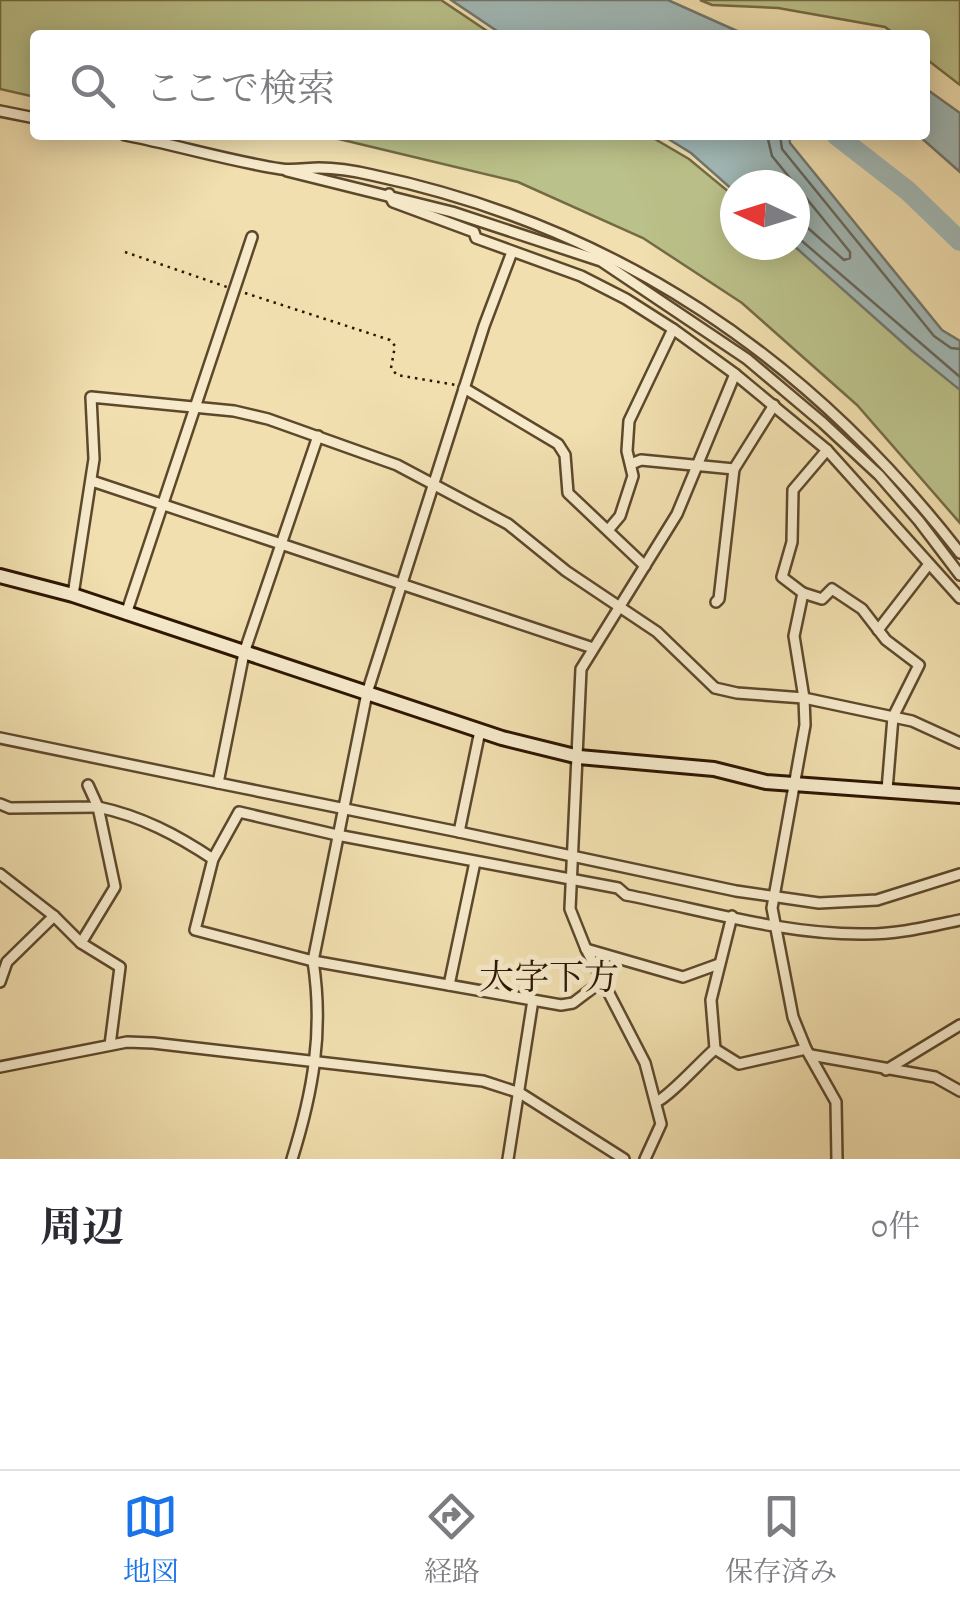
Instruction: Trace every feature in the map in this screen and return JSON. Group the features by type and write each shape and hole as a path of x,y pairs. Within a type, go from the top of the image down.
{"street":[{"path":"0,111 30,117"},
{"path":"148,140 285,170 340,169 458,199 581,241 646,274 728,327 834,412 873,450 960,553"},
{"path":"285,170 388,194 601,261 747,359 823,423 920,520 960,575"},
{"path":"388,194 393,202 474,232 476,238 581,276 626,299 736,374 826,450 960,598"},
{"path":"126,614 252,236"},
{"path":"292,1159 308,1110 319,1033 312,961 367,693 464,388 512,252"},
{"path":"609,529 620,516 634,476 628,451 629,421 673,330"},
{"path":"645,1159 661,1124 645,1063 586,950 570,909 580,757 581,669 676,514 736,374"},
{"path":"464,388 558,444 565,455 568,493 646,566"},
{"path":"72,595 92,481 90,397 234,411 397,465 508,524 566,571 657,632 715,688 804,698 893,717 930,726 960,743"},
{"path":"716,602 734,469 774,405"},
{"path":"218,784 244,653 318,436"},
{"path":"826,450 792,490 792,542 782,577 803,594 822,599 832,589 862,609 878,630 920,665 893,717 887,790"},
{"path":"632,464 641,460 734,469"},
{"path":"92,481 593,648"},
{"path":"878,630 929,564"},
{"path":"0,576 72,595 480,731 580,757 714,769 766,782 960,796"},
{"path":"803,594 794,636 804,698 804,725 774,895 775,928 793,1017 836,1102 837,1159"},
{"path":"459,832 480,731"},
{"path":"0,738 736,891 818,902 877,900 960,874"},
{"path":"81,943 115,886 98,807 88,785"},
{"path":"0,804 10,808 98,807 119,811 174,832 212,858"},
{"path":"602,980 573,1003 561,1005 312,961 195,930 212,858 239,812 572,880 775,928 864,934 960,920"},
{"path":"449,985 475,862"},
{"path":"0,874 54,916 81,943 120,967 110,1045"},
{"path":"0,982 7,962 54,916"},
{"path":"714,1049 710,1000 732,916"},
{"path":"586,950 683,977 719,964"},
{"path":"508,1159 533,1000"},
{"path":"886,1070 960,1025"},
{"path":"0,1066 110,1045 154,1042 483,1082 520,1093 624,1159"},
{"path":"714,1049 739,1064 808,1052 935,1078 960,1091"},
{"path":"656,1102 666,1098 677,1082 714,1049"}],"path":[{"path":"124,252 390,340 394,346 392,368 397,375 464,388"}],"green space":[{"path":"0,0 441,0 486,30 30,30 30,96 0,89"},
{"path":"700,0 960,0 960,85 930,62 930,30 889,30 778,8 712,5"},
{"path":"343,140 657,140 689,159 720,185 720,260 810,259 960,380 960,523 857,405 742,303 643,238 518,182"}],"water":[{"path":"451,0 668,0 735,30 496,30"},
{"path":"930,92 960,113 960,172 924,140 930,140"},
{"path":"670,140 790,140 942,330 960,341 960,390 810,260 810,170 720,170 720,179"}],"waterway":[{"path":"842,140 908,191 960,241"}],"district":[{"name":"大字下方","path":"549,977"}]}
